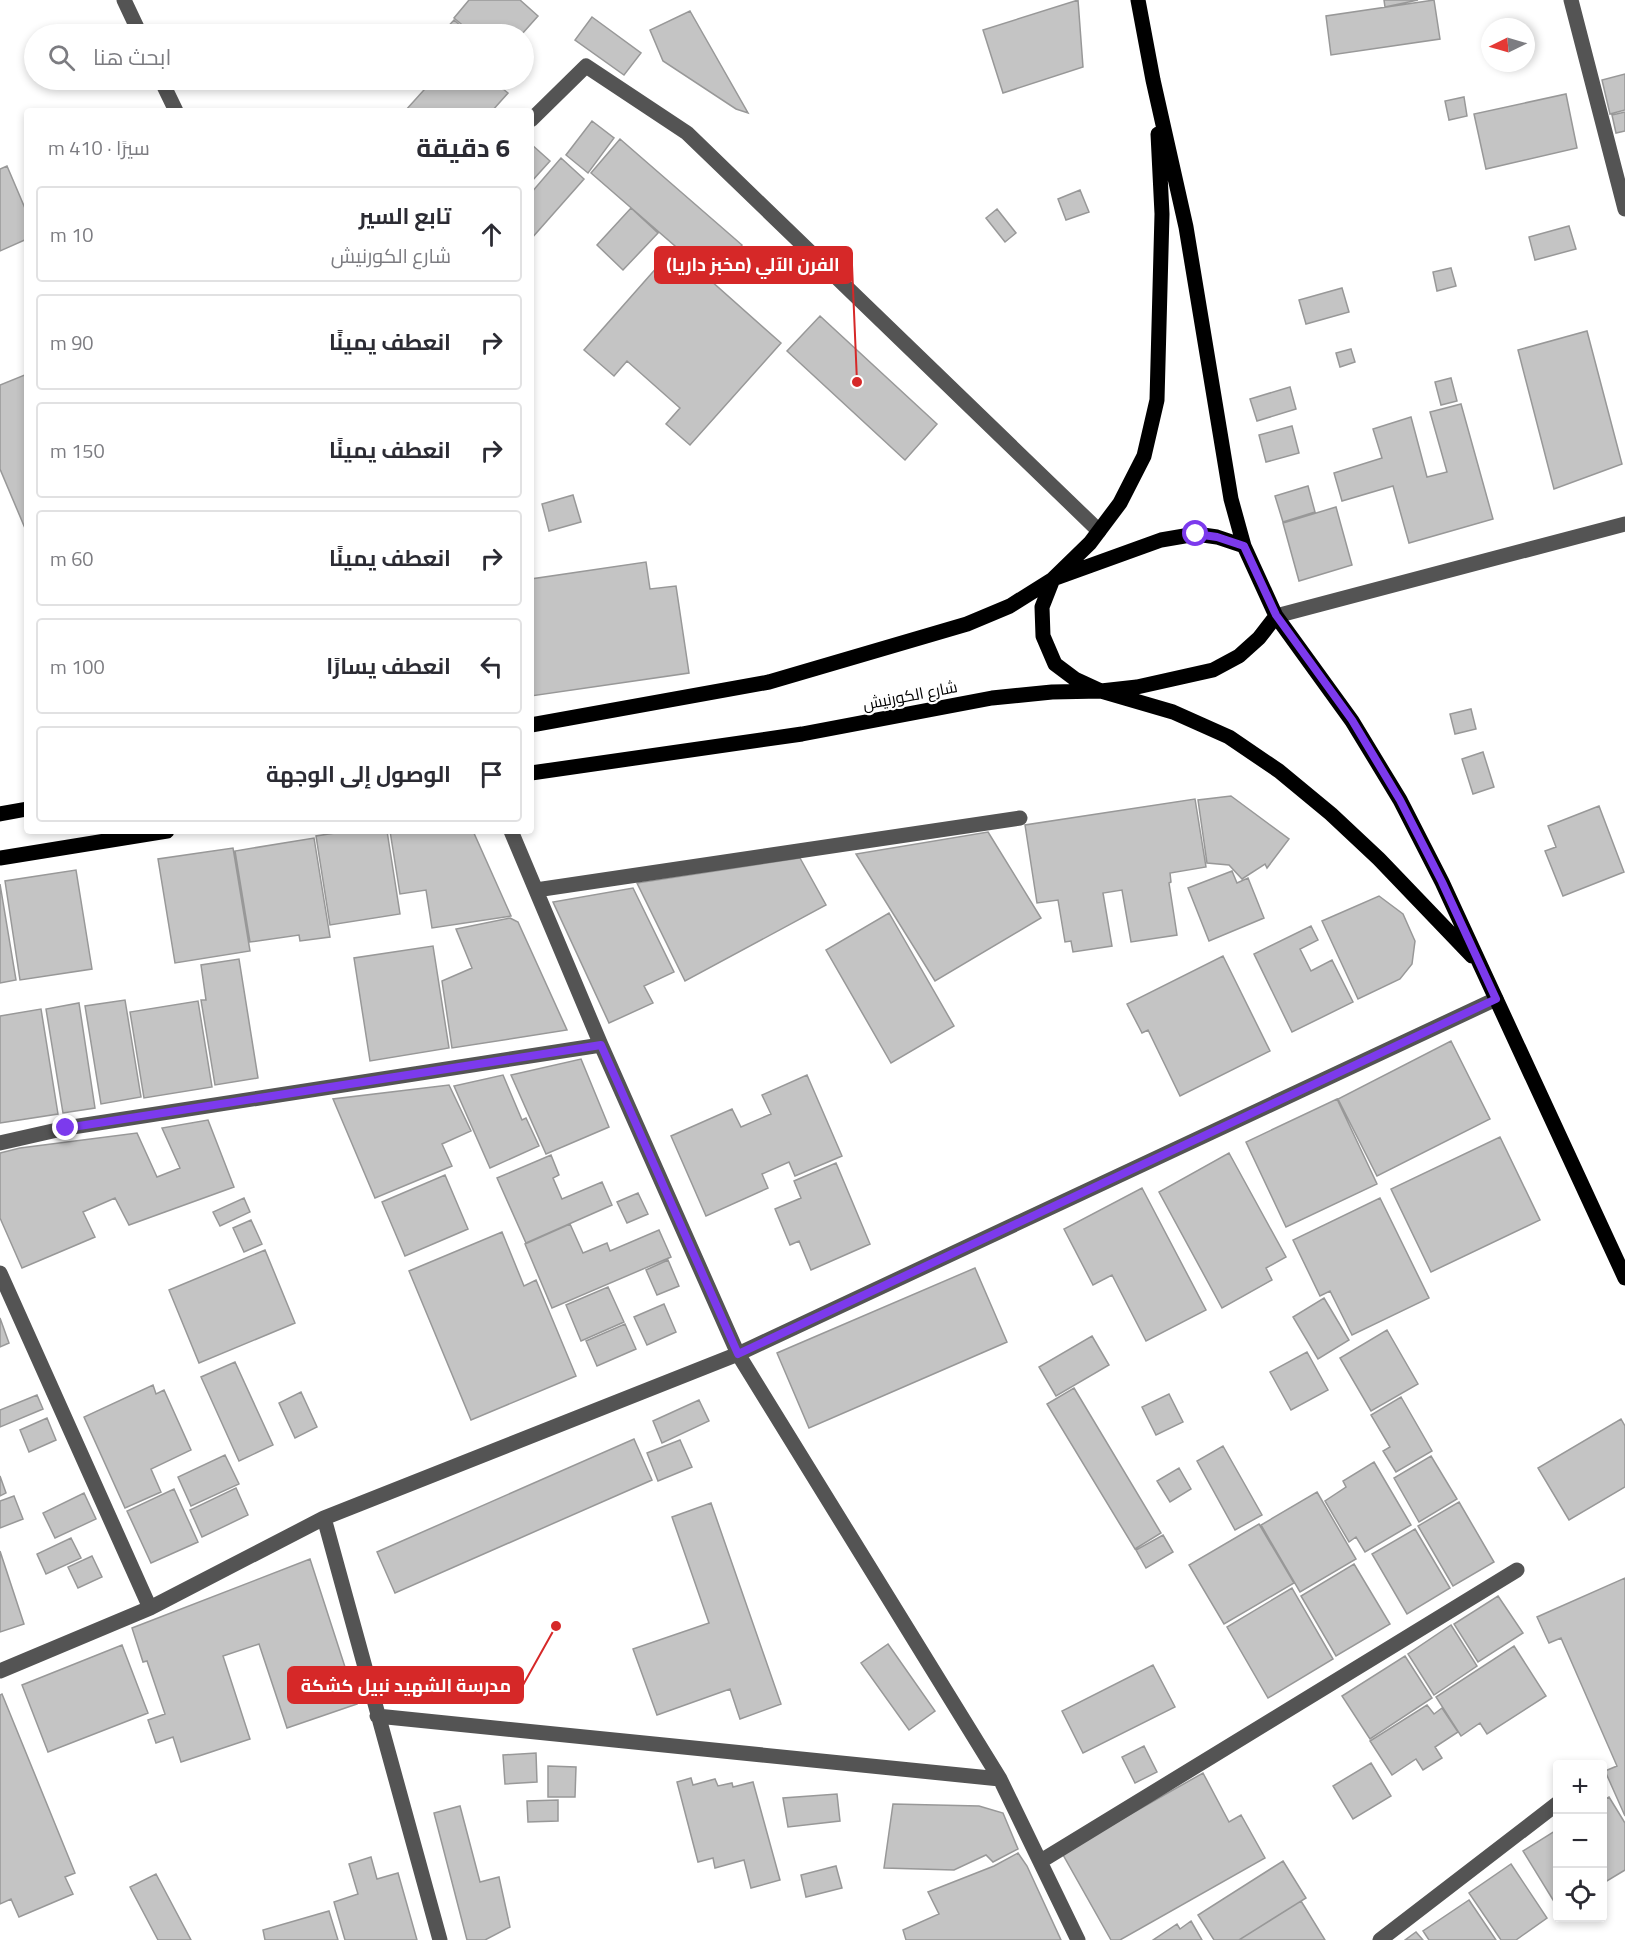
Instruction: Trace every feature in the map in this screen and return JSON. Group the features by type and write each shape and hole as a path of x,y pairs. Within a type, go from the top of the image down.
{"main road":[{"path":"1138,0 1153,80 1186,227 1231,499 1244,546 1276,615 1352,720 1400,800 1442,882 1625,1278"},
{"path":"534,724 769,682 967,624 1010,606 1053,579 1090,543 1120,503 1143,456 1157,400 1162,214 1153,80"},
{"path":"1244,546 1217,537 1196,534 1161,540 1053,579 1042,607 1043,636 1055,664 1075,679 1101,691 1173,712 1229,736 1280,771 1379,859 1481,966"},
{"name":"شارع الكورنيش","path":"534,773 802,734 992,698 1137,687 1213,670 1239,656 1259,638 1276,615"},
{"path":"0,814 24,810"},
{"path":"0,858 148,834"}],"street":[{"path":"124,0 135,24"},
{"path":"1571,0 1625,209"},
{"path":"534,117 586,66 687,133 1099,531"},
{"path":"166,90 175,108"},
{"path":"1276,615 1625,524"},
{"path":"536,890 1020,818"},
{"path":"512,834 601,1045 738,1354 1000,1779 1078,1940"},
{"path":"0,1671 150,1608 324,1518 738,1354 1496,999"},
{"path":"0,1143 66,1128 601,1045"},
{"path":"0,1273 150,1608"},
{"path":"324,1518 440,1940"},
{"path":"1041,1861 1517,1570"},
{"path":"377,1716 1000,1779"},
{"path":"1380,1940 1553,1806"}],"building":[{"path":"469,0 520,0 538,16 531,24 461,24 454,18"},
{"path":"1078,0 1083,67 1003,93 983,30"},
{"path":"1384,0 1418,0 1385,7"},
{"path":"1434,0 1440,39 1331,55 1326,16"},
{"path":"690,11 748,113 736,109 663,61 650,30"},
{"path":"592,17 641,53 624,75 575,40"},
{"path":"1625,74 1625,110 1610,114 1602,80"},
{"path":"424,90 504,90 508,93 495,108 408,108"},
{"path":"1566,94 1577,148 1486,169 1474,114"},
{"path":"1464,97 1467,116 1449,120 1445,101"},
{"path":"1625,112 1625,131 1616,133 1612,115"},
{"path":"592,121 614,138 588,173 566,155"},
{"path":"620,139 742,245 713,279 591,173"},
{"path":"534,147 550,161 534,179"},
{"path":"561,158 584,179 534,236 534,190"},
{"path":"7,166 24,206 24,240 0,251 0,169"},
{"path":"1080,190 1089,212 1066,220 1058,199"},
{"path":"631,208 658,233 623,270 597,245"},
{"path":"997,209 1016,233 1005,242 986,218"},
{"path":"1569,226 1576,249 1535,260 1529,237"},
{"path":"674,248 781,343 690,445 666,424 680,408 627,361 614,376 584,350"},
{"path":"1451,268 1456,286 1437,291 1433,272"},
{"path":"1342,288 1349,312 1306,324 1299,300"},
{"path":"820,316 937,424 905,460 787,351"},
{"path":"1587,331 1622,464 1554,489 1518,350"},
{"path":"1351,349 1355,362 1340,367 1336,353"},
{"path":"24,375 24,526 0,469 0,385"},
{"path":"1451,378 1457,401 1441,405 1435,382"},
{"path":"1290,387 1296,409 1257,421 1250,399"},
{"path":"1461,404 1493,519 1409,543 1393,486 1342,501 1334,473 1382,458 1373,429 1411,417 1427,477 1447,472 1430,412"},
{"path":"1292,426 1299,453 1266,462 1259,435"},
{"path":"1308,486 1315,512 1283,522 1275,496"},
{"path":"573,495 581,522 549,531 542,504"},
{"path":"1336,507 1352,565 1299,581 1283,523"},
{"path":"646,562 650,589 676,586 689,673 534,696 534,579"},
{"path":"1471,709 1476,729 1455,734 1450,714"},
{"path":"1483,752 1494,787 1473,794 1462,759"},
{"path":"1231,796 1289,839 1267,868 1265,864 1242,879 1229,865 1207,863 1198,800"},
{"path":"1195,799 1206,867 1170,873 1171,882 1169,883 1177,935 1131,942 1122,890 1103,893 1112,946 1073,952 1071,941 1065,942 1058,900 1037,903 1025,825"},
{"path":"1599,806 1624,872 1563,896 1545,851 1556,847 1548,826"},
{"path":"988,832 1041,918 935,981 856,854"},
{"path":"387,834 400,914 330,925 316,836"},
{"path":"390,834 474,834 511,916 432,928 426,890 400,894"},
{"path":"314,838 330,937 300,941 299,935 250,942 235,851"},
{"path":"233,848 250,951 175,963 158,859"},
{"path":"800,858 826,905 685,981 637,883"},
{"path":"76,870 92,969 20,980 5,881"},
{"path":"1232,871 1237,883 1248,878 1264,918 1209,941 1188,888"},
{"path":"0,884 16,980 0,983"},
{"path":"633,888 674,972 644,986 653,1003 609,1023 553,902"},
{"path":"1379,896 1403,914 1415,941 1412,964 1400,979 1358,999 1322,921"},
{"path":"889,913 954,1026 891,1063 826,950"},
{"path":"510,918 518,922 567,1030 452,1048 442,981 472,968 456,929"},
{"path":"1311,926 1318,940 1300,949 1311,971 1332,960 1353,1002 1292,1032 1254,954"},
{"path":"433,946 449,1048 370,1061 354,958"},
{"path":"1223,956 1270,1051 1180,1096 1148,1030 1142,1033 1127,1004"},
{"path":"239,959 258,1078 215,1085 201,1000 206,1000 201,965"},
{"path":"125,1000 141,1097 101,1104 85,1006"},
{"path":"198,1001 212,1087 144,1098 130,1012"},
{"path":"79,1003 95,1108 63,1113 46,1009"},
{"path":"41,1009 58,1114 0,1123 0,1016"},
{"path":"1451,1041 1490,1119 1377,1176 1338,1099"},
{"path":"581,1059 609,1127 546,1154 511,1075"},
{"path":"503,1075 522,1120 526,1118 539,1146 490,1168 454,1086"},
{"path":"807,1075 842,1156 795,1176 789,1162 762,1174 768,1188 706,1216 671,1136 732,1109 741,1127 771,1114 762,1095"},
{"path":"449,1085 471,1131 442,1144 452,1166 375,1198 333,1099"},
{"path":"1337,1099 1377,1184 1286,1227 1246,1142"},
{"path":"208,1120 234,1187 129,1225 115,1198 83,1212 95,1237 22,1268 0,1218 0,1153 20,1148 137,1133 157,1177 180,1168 162,1128"},
{"path":"1500,1137 1540,1220 1431,1272 1391,1189"},
{"path":"1229,1153 1286,1257 1266,1268 1272,1280 1222,1308 1159,1192"},
{"path":"551,1155 559,1175 553,1178 562,1199 602,1182 612,1205 526,1243 497,1178"},
{"path":"836,1163 870,1244 811,1270 799,1241 790,1245 775,1209 801,1198 794,1181"},
{"path":"445,1175 468,1229 405,1256 382,1202"},
{"path":"1142,1188 1206,1310 1146,1341 1112,1275 1093,1285 1064,1229"},
{"path":"638,1193 648,1214 627,1223 617,1202"},
{"path":"244,1198 250,1212 220,1226 213,1212"},
{"path":"1380,1198 1429,1298 1352,1335 1330,1291 1320,1296 1293,1240"},
{"path":"251,1220 262,1244 244,1252 233,1228"},
{"path":"570,1224 583,1253 607,1243 610,1251 659,1230 671,1257 552,1308 525,1244"},
{"path":"502,1232 524,1286 536,1280 576,1376 471,1420 409,1271"},
{"path":"265,1250 295,1323 199,1363 169,1290"},
{"path":"668,1260 679,1286 657,1295 646,1270"},
{"path":"975,1268 1007,1342 809,1428 777,1353"},
{"path":"608,1287 624,1322 581,1341 566,1305"},
{"path":"1324,1298 1349,1340 1318,1359 1293,1317"},
{"path":"664,1304 676,1332 647,1345 634,1317"},
{"path":"0,1318 9,1343 0,1347"},
{"path":"625,1324 636,1349 597,1366 586,1341"},
{"path":"1387,1330 1418,1384 1371,1411 1340,1358"},
{"path":"1092,1336 1109,1365 1056,1396 1039,1367"},
{"path":"1307,1352 1328,1390 1291,1410 1270,1372"},
{"path":"235,1362 273,1445 239,1461 201,1377"},
{"path":"153,1385 156,1394 164,1390 191,1450 151,1469 161,1492 125,1508 84,1417"},
{"path":"1074,1388 1161,1533 1135,1549 1047,1404"},
{"path":"301,1392 317,1427 295,1438 279,1403"},
{"path":"1169,1394 1183,1422 1156,1435 1142,1407"},
{"path":"37,1395 43,1409 0,1427 0,1410"},
{"path":"1401,1397 1432,1451 1396,1472 1383,1451 1390,1447 1371,1415"},
{"path":"699,1400 709,1421 662,1443 653,1421"},
{"path":"47,1418 56,1440 29,1452 20,1430"},
{"path":"1621,1419 1625,1426 1625,1487 1569,1520 1538,1468"},
{"path":"634,1439 652,1480 395,1593 377,1552"},
{"path":"680,1440 692,1467 658,1481 647,1453"},
{"path":"1223,1446 1262,1515 1235,1530 1197,1461"},
{"path":"225,1455 239,1484 191,1506 178,1477"},
{"path":"1431,1456 1457,1499 1419,1522 1394,1478"},
{"path":"1374,1462 1411,1525 1365,1552 1356,1537 1349,1542 1325,1501 1346,1487 1343,1481"},
{"path":"1179,1468 1191,1489 1170,1502 1157,1481"},
{"path":"0,1476 6,1493 0,1496"},
{"path":"236,1488 248,1515 202,1537 190,1510"},
{"path":"174,1489 198,1542 151,1563 127,1511"},
{"path":"1317,1492 1356,1559 1300,1592 1261,1525"},
{"path":"84,1493 96,1519 55,1538 43,1513"},
{"path":"14,1496 23,1519 0,1528 0,1501"},
{"path":"1459,1502 1494,1562 1453,1586 1418,1526"},
{"path":"711,1503 781,1704 740,1719 730,1689 657,1715 633,1649 709,1623 672,1517"},
{"path":"1259,1524 1294,1583 1224,1624 1189,1565"},
{"path":"1415,1529 1450,1588 1407,1614 1372,1554"},
{"path":"1163,1535 1173,1552 1146,1568 1136,1550"},
{"path":"71,1538 81,1558 46,1574 37,1554"},
{"path":"0,1551 24,1624 0,1632"},
{"path":"92,1556 102,1577 78,1588 68,1567"},
{"path":"310,1559 357,1704 287,1728 259,1644 223,1656 250,1739 181,1762 173,1737 156,1743 148,1720 165,1714 147,1661 143,1662 132,1628"},
{"path":"1354,1564 1390,1624 1336,1656 1301,1596"},
{"path":"1625,1578 1625,1816 1607,1776 1607,1770 1617,1766 1561,1638 1549,1643 1537,1617"},
{"path":"1292,1588 1333,1659 1268,1698 1227,1627"},
{"path":"1498,1596 1523,1633 1478,1662 1454,1624"},
{"path":"1451,1625 1477,1666 1434,1695 1408,1654"},
{"path":"888,1644 935,1711 909,1730 861,1663"},
{"path":"122,1645 148,1713 48,1752 22,1685"},
{"path":"1514,1646 1546,1696 1487,1734 1480,1723 1461,1736 1436,1697"},
{"path":"1405,1656 1432,1698 1370,1739 1342,1696"},
{"path":"1153,1665 1175,1707 1083,1753 1062,1711"},
{"path":"2,1694 75,1873 65,1877 73,1894 19,1917 11,1899 0,1904 0,1695"},
{"path":"1427,1705 1434,1714 1442,1708 1458,1732 1435,1747 1442,1758 1423,1770 1416,1759 1392,1775 1370,1741"},
{"path":"1144,1746 1157,1772 1135,1783 1122,1757"},
{"path":"536,1753 537,1782 505,1784 503,1755"},
{"path":"1371,1763 1391,1796 1353,1819 1333,1786"},
{"path":"548,1766 576,1767 575,1797 548,1797"},
{"path":"1203,1773 1229,1822 1241,1815 1265,1858 1120,1940 1111,1940 1062,1853"},
{"path":"691,1778 693,1785 715,1779 718,1786 732,1783 733,1787 753,1782 780,1880 751,1888 744,1860 715,1868 713,1858 698,1862 677,1782"},
{"path":"837,1794 840,1821 788,1827 783,1798"},
{"path":"1609,1797 1625,1823 1625,1870 1607,1881 1607,1814 1607,1798"},
{"path":"558,1800 558,1821 528,1822 527,1801"},
{"path":"893,1804 979,1806 1003,1813 1018,1849 993,1862 986,1855 954,1870 884,1868"},
{"path":"460,1806 480,1882 499,1877 510,1927 485,1940 467,1940 434,1813"},
{"path":"1553,1832 1553,1900 1523,1851"},
{"path":"1018,1853 1027,1866 1061,1940 906,1940 903,1930 939,1914 928,1892 994,1866"},
{"path":"371,1857 377,1879 398,1873 417,1940 345,1940 334,1902 358,1894 349,1864"},
{"path":"1283,1861 1306,1898 1239,1940 1214,1940 1198,1915"},
{"path":"1511,1864 1547,1918 1516,1940 1501,1940 1469,1893"},
{"path":"836,1866 842,1888 806,1897 801,1875"},
{"path":"156,1874 191,1940 158,1940 130,1887"},
{"path":"1469,1900 1496,1940 1429,1940 1423,1931"},
{"path":"1301,1901 1325,1940 1239,1940"},
{"path":"329,1911 338,1940 265,1940 263,1930"},
{"path":"1191,1921 1202,1940 1153,1940 1177,1924 1180,1929"},
{"path":"1416,1932 1423,1940 1405,1940"}],"place":[{"name":"الفرن الآلي (مخبز داريا)","path":"857,382"},
{"name":"مدرسة الشهيد نبيل كشكة","path":"556,1626"}],"route":[{"path":"66,1128 601,1045 738,1354 1496,999 1442,882 1400,800 1352,720 1276,615 1244,546 1217,537 1196,534"}]}
